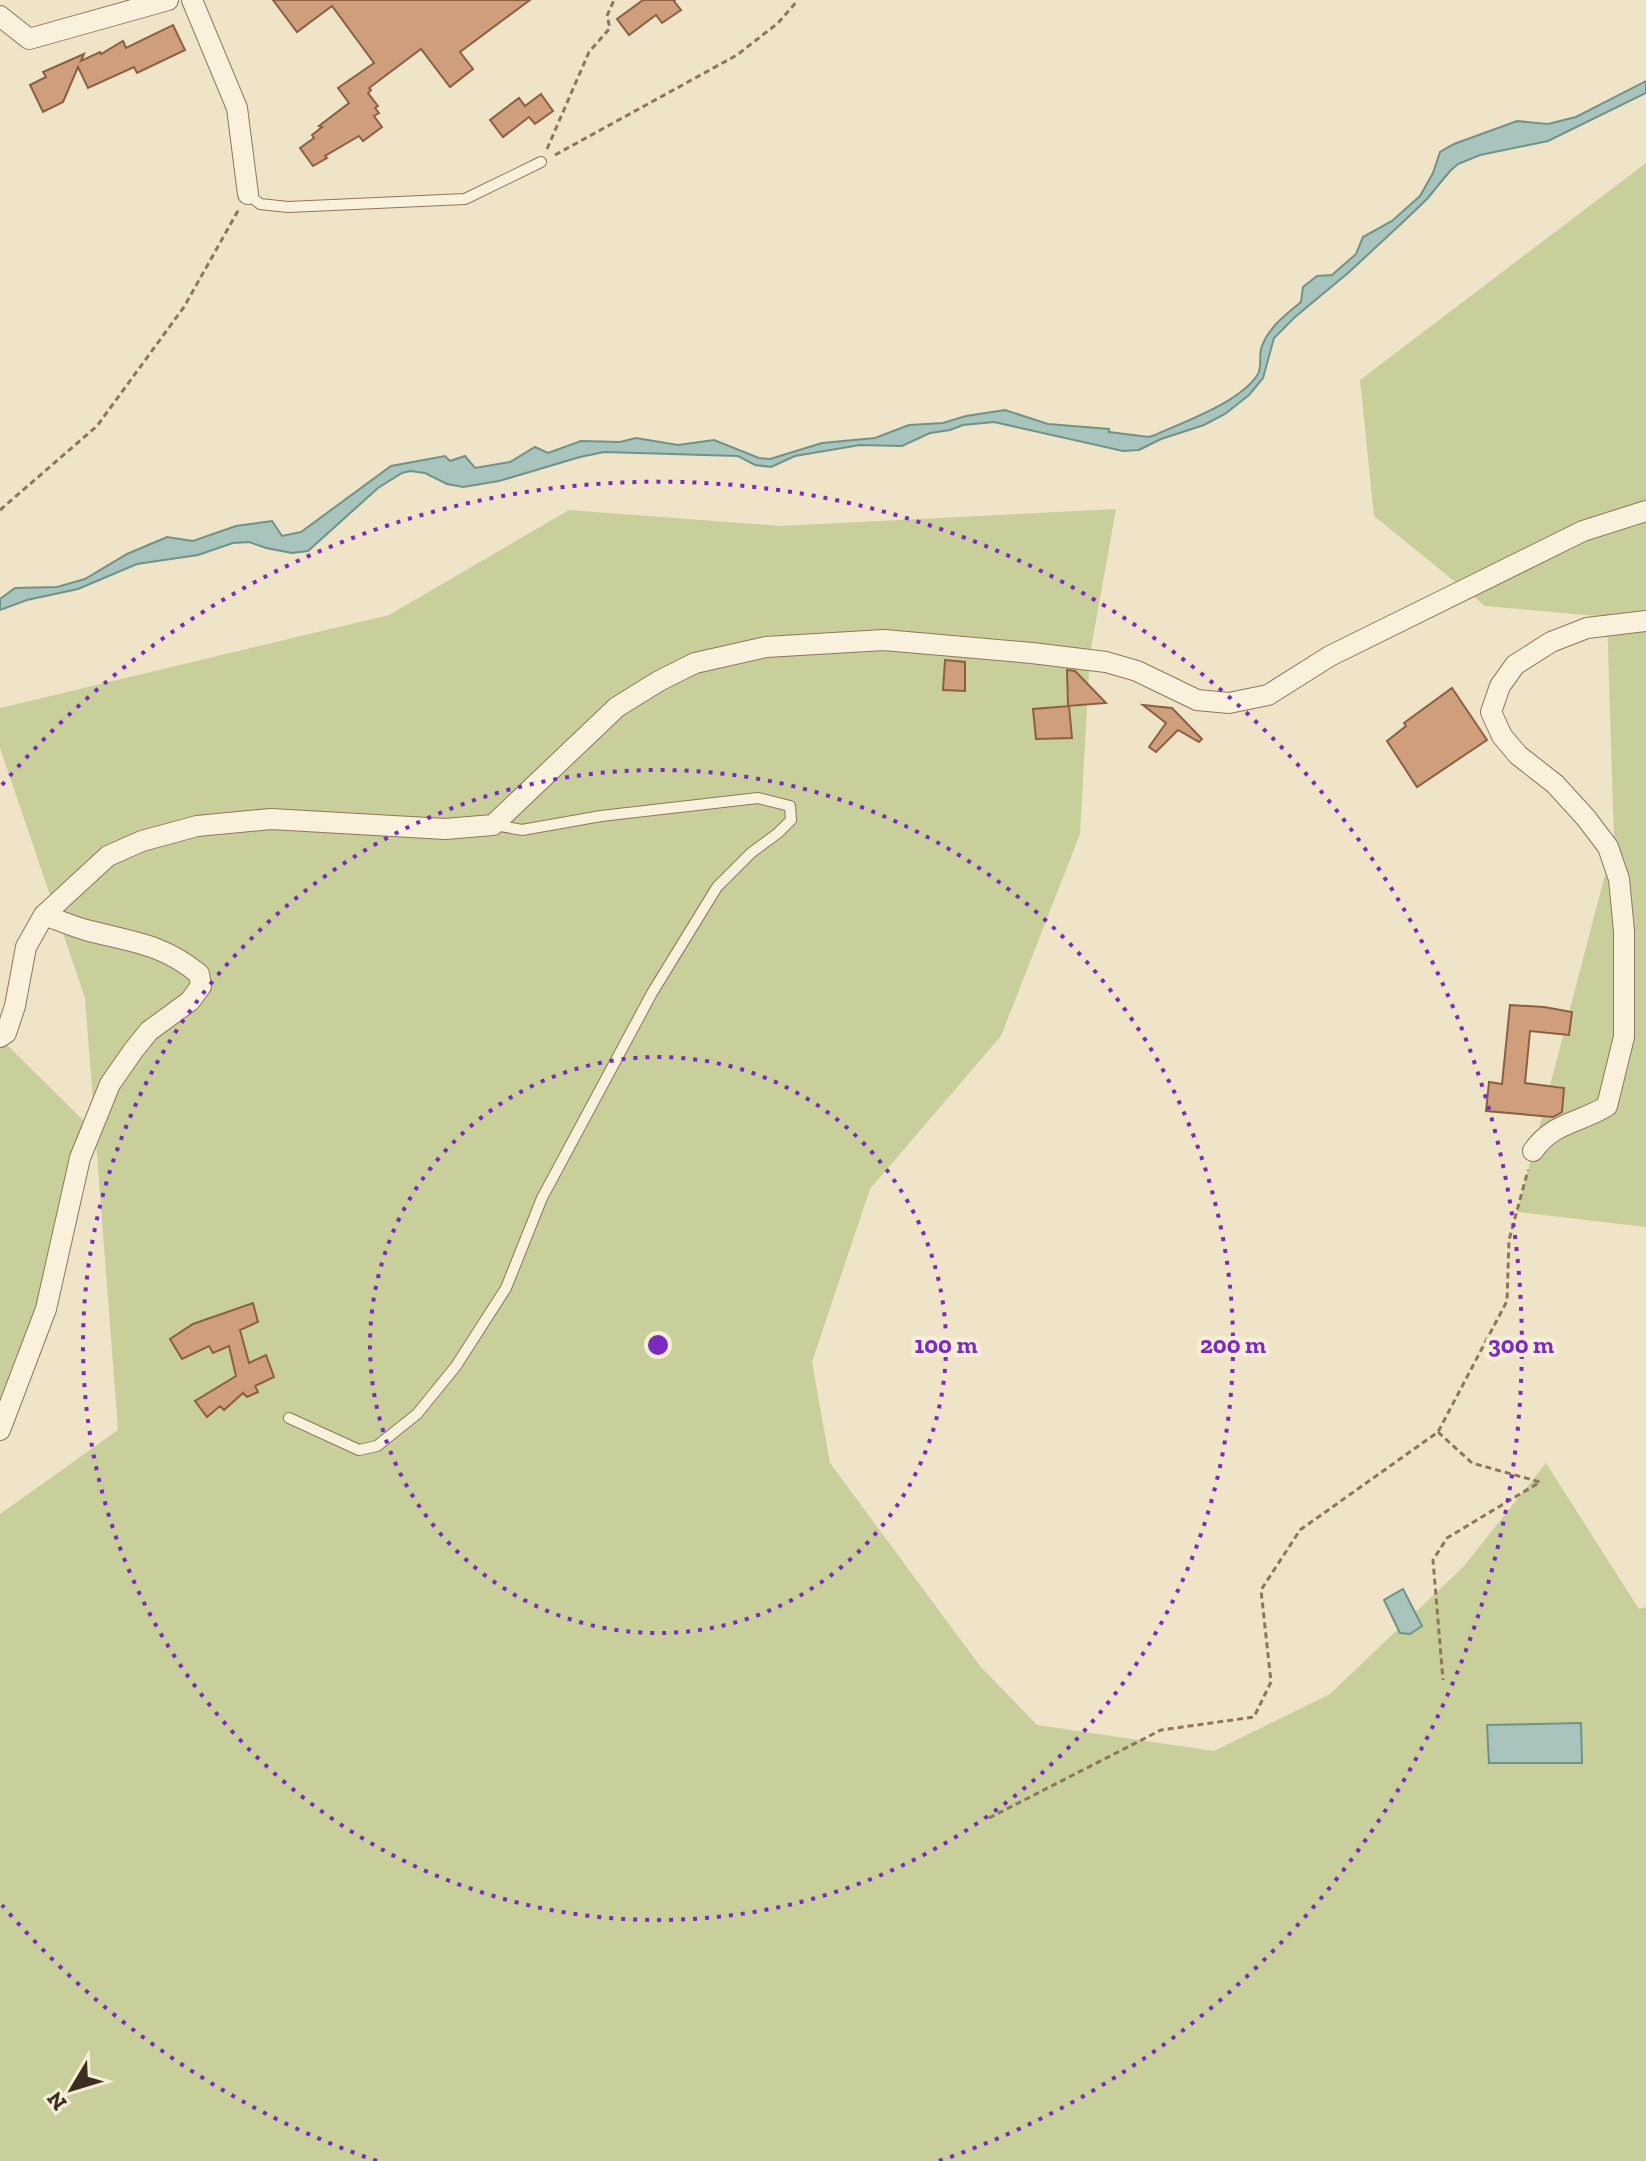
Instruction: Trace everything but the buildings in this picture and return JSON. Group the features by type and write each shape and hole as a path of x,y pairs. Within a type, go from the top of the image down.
{"street":[{"path":"0,16 29,39 168,0"},
{"path":"192,0 237,108 248,194"},
{"path":"3,1035 15,1006 26,947 44,915 108,856 142,841 197,826 271,819 445,829 493,825 617,707 695,663 766,647 884,640 1106,662 1137,671 1197,700 1229,703 1268,695 1330,656 1583,531 1646,511"},
{"path":"1533,1151 1543,1137 1607,1106 1624,1037 1624,931 1619,879 1608,847 1555,784 1518,755 1502,736 1491,712 1500,686 1515,665 1551,642 1587,628 1646,621"},
{"path":"0,1430 46,1309 80,1158 110,1084 149,1031 190,1001 201,986 199,974 156,947 83,929 44,915"}],"lane":[{"path":"248,194 260,204 288,207 465,199 541,162"},
{"path":"289,1418 359,1450 377,1446 417,1414 456,1366 506,1288 542,1198 652,993 717,887 791,820 790,806 758,798 601,816 522,830 493,825"}],"path":[{"path":"541,162 589,52 610,28 607,16 614,0"},
{"path":"541,162 737,55 778,23 798,0"},
{"path":"0,510 97,426 184,307 248,194"},
{"path":"989,1818 1161,1730 1254,1717 1271,1682 1261,1590 1300,1530 1438,1432 1507,1301 1509,1240 1533,1151"},
{"path":"1438,1432 1472,1463 1540,1482 1447,1538 1433,1560 1443,1680"}],"green space":[{"path":"1646,163 1646,1227 1517,1212 1614,840 1607,617 1485,606 1374,516 1360,380"},
{"path":"1116,509 1090,654 1080,834 1001,1036 870,1189 812,1362 830,1463 980,1666 1037,1725 1214,1751 1330,1694 1464,1566 1546,1463 1639,1609 1646,1607 1646,2161 0,2161 0,1514 118,1430 85,998 0,748 0,708 389,615 569,510 781,526"},
{"path":"0,1041 84,1121 53,1321 0,1437"}],"water":[{"path":"1646,81 1646,93 1548,141 1480,155 1458,164 1403,222 1274,338 1263,378 1249,395 1225,414 1204,425 1139,450 1123,451 994,422 930,433 902,446 860,445 795,456 771,467 755,465 738,456 604,452 499,481 463,487 447,484 425,473 410,471 378,488 308,551 292,553 249,542 233,543 198,555 137,564 78,589 27,600 0,610 0,599 15,588 57,587 85,579 127,554 167,537 193,541 236,526 272,521 282,536 301,532 391,466 445,456 450,461 465,456 475,468 510,462 535,447 548,453 581,441 620,442 636,438 678,445 714,440 759,458 770,459 822,443 875,438 909,425 943,423 1005,410 1048,424 1109,429 1109,432 1149,437 1211,410 1250,384 1259,371 1264,342 1278,322 1301,302 1303,287 1317,276 1332,275 1356,254 1363,237 1392,221 1420,196 1440,152 1517,121 1548,124 1576,117"},
{"path":"1403,1589 1422,1626 1410,1634 1400,1633 1384,1600"},
{"path":"1581,1723 1582,1763 1489,1763 1487,1725"}]}
